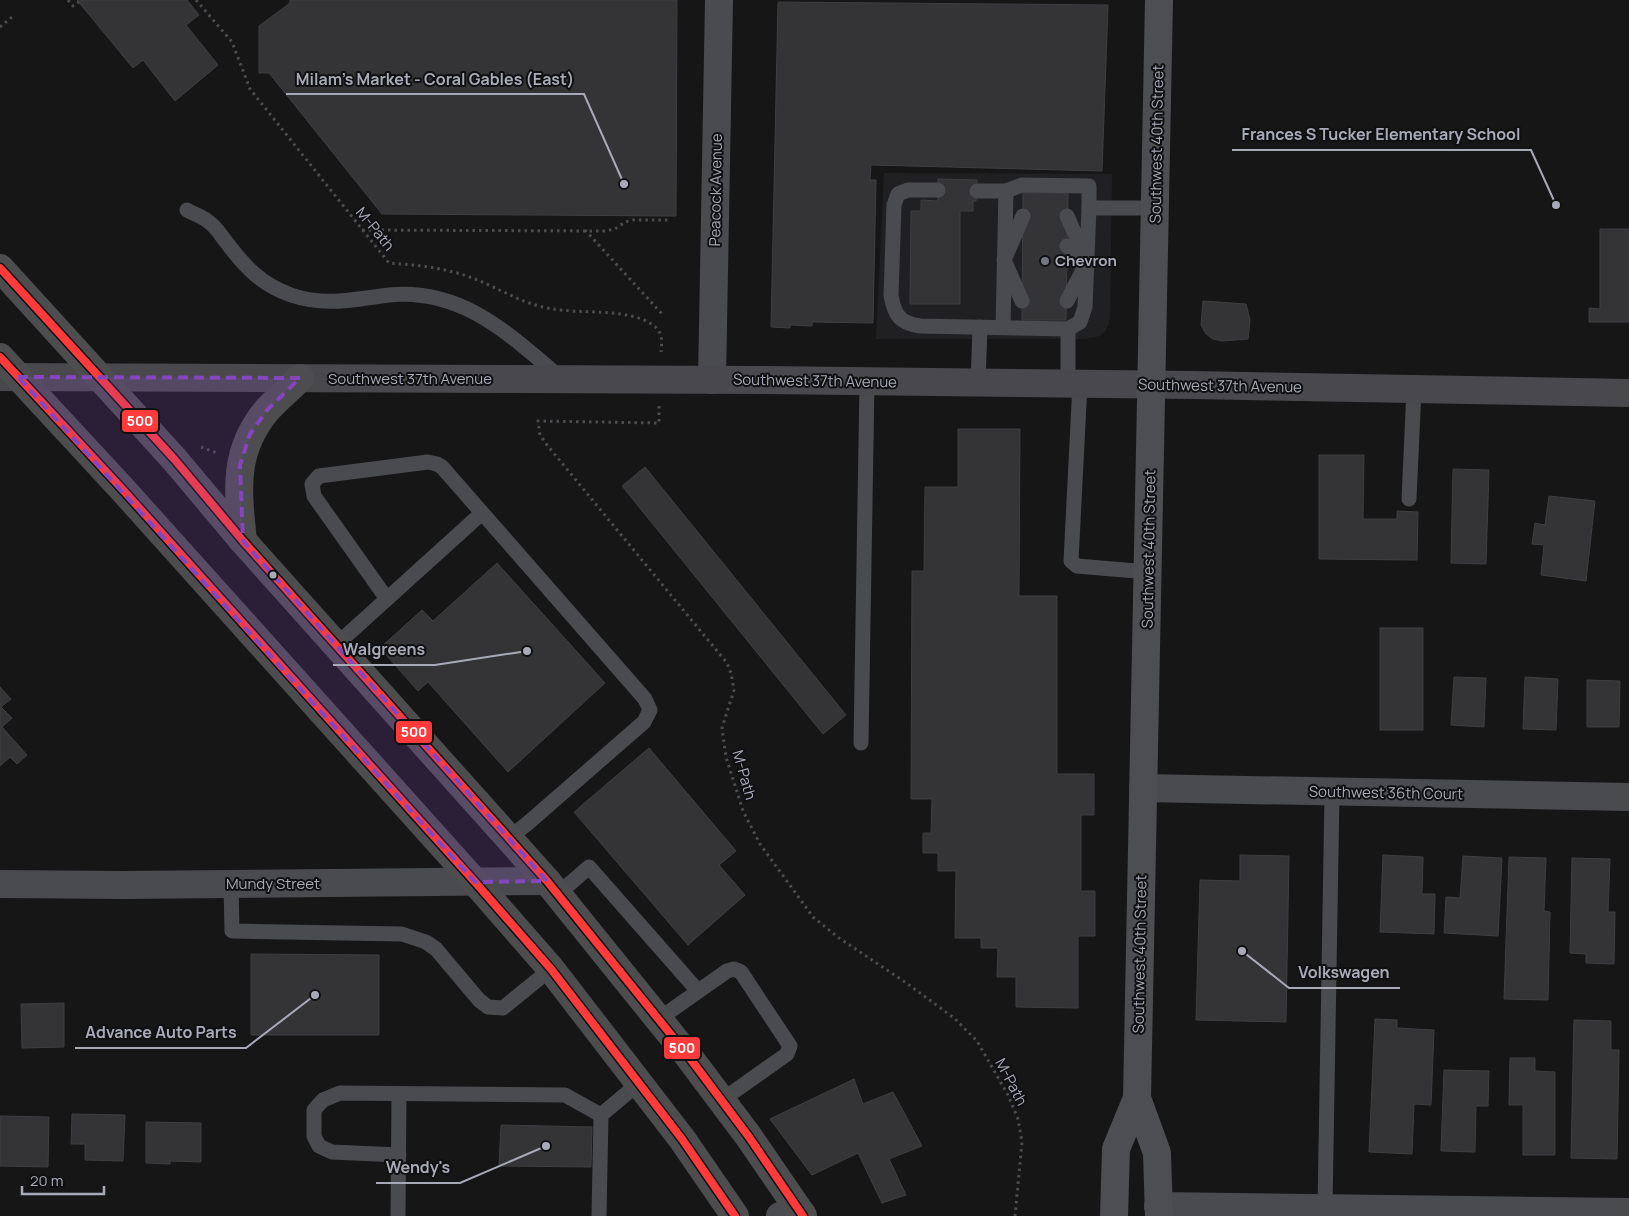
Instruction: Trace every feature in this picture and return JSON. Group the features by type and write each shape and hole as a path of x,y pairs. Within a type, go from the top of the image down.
{"highway":[{"path":"0,268 174,460 242,541 552,888 659,1019 722,1100 795,1215"},
{"path":"0,357 9,377 124,491 475,882 550,969 682,1139 735,1216"},
{"path":"242,541 238,492 240,465 250,434 267,410 300,378"}],"main road":[{"name":"Southwest 40th Street","path":"1114,1216 1116,1150 1137,1098 1160,0"},
{"name":"Southwest 37th Avenue","path":"9,377 1152,384 1629,393"},
{"name":"Southwest 40th Street","path":"1137,1098 1157,1153 1158,1211"}],"street":[{"name":"Peacock Avenue","path":"712,380 719,0"},
{"name":"Southwest 36th Court","path":"1143,788 1629,797"},
{"name":"Mundy Street","path":"0,884 475,882 552,888"},
{"path":"1158,1211 1325,1208 1629,1212"}],"lane":[{"path":"938,190 908,190 898,194 894,205 891,296 893,307 900,318 908,324 920,326 1068,329 1080,322 1085,307 1089,186 1022,185 1006,191 977,190"},
{"path":"1003,327 1006,191"},
{"path":"1089,208 1156,208"},
{"path":"187,210 210,222 255,276 291,295 335,302 390,295 431,296 449,301 494,323 563,380"},
{"path":"1022,301 1004,260 1023,216"},
{"path":"1067,216 1088,260"},
{"path":"1004,260 1022,246"},
{"path":"1067,246 1088,260"},
{"path":"1004,260 1022,277"},
{"path":"1067,276 1088,260"},
{"path":"1067,301 1088,260"},
{"path":"978,383 980,327"},
{"path":"1068,329 1074,384 1071,561 1077,566 1148,572"},
{"path":"861,744 867,382"},
{"path":"1409,499 1414,389"},
{"path":"387,598 314,496 312,484 319,476 428,462 437,464 645,699 650,710 644,722 509,838"},
{"path":"336,646 482,513"},
{"path":"1325,1208 1332,793"},
{"path":"552,888 589,867 698,991"},
{"path":"232,884 232,931 402,934 414,937 436,949 488,1007 502,1008 550,969"},
{"path":"659,1019 727,971 734,969 741,972 790,1046 787,1054 722,1100"},
{"path":"599,1216 601,1115 639,1083"},
{"path":"399,1155 332,1152 320,1146 314,1136 314,1110 323,1100 340,1093 565,1095 601,1115"},
{"path":"398,1216 399,1094"}],"path":[{"path":"68,0 73,6 79,2"},
{"name":"M-Path","path":"196,0 232,42 250,90 389,263 421,265 457,272 528,303 550,309 568,312 624,314 655,326 662,335"},
{"path":"0,27 12,17"},
{"path":"361,230 610,230 633,220 668,220"},
{"path":"585,230 662,314"},
{"name":"M-Path","path":"659,417 659,423 538,421 540,435 547,445 727,663 734,690 722,728 726,757 743,812 760,844 813,917 839,938 905,982 954,1018 977,1041 1008,1096 1018,1119 1022,1142 1015,1216"}],"highlighted area":[{"path":"18,377 300,378 267,410 250,434 240,465 243,541 547,881 475,882"}],"shaded area":[{"path":"884,173 1112,174 1110,315 1109,324 1105,331 1100,336 1085,339 876,339"}],"building":[{"path":"77,0 187,0 199,15 186,25 218,65 175,101 143,60 133,68"},
{"path":"290,0 677,0 676,216 382,214 269,73 259,73 259,26 290,3"},
{"path":"778,2 1108,5 1102,171 871,165 870,180 876,180 873,323 812,322 812,326 790,325 790,328 771,327"},
{"path":"938,179 977,180 976,201 973,201 973,211 960,211 960,304 910,304 911,211 921,211 921,200 938,201"},
{"name":"Chevron","path":"1023,193 1068,193 1066,320 1022,320"},
{"path":"1600,229 1629,229 1629,322 1589,322 1589,308 1600,309"},
{"path":"1203,301 1246,304 1250,320 1248,339 1222,341 1213,339 1206,334 1201,325"},
{"path":"958,429 1020,429 1019,596 1057,596 1057,774 1094,774 1094,815 1081,815 1081,891 1095,891 1095,936 1078,936 1078,1008 1016,1007 1016,977 997,977 998,948 981,948 981,938 955,938 956,871 938,871 938,853 923,853 923,833 931,833 932,799 911,799 912,571 924,571 925,487 958,487"},
{"path":"1319,455 1364,455 1363,519 1397,519 1397,511 1418,512 1417,560 1319,559"},
{"path":"645,467 846,715 823,734 622,486"},
{"path":"1453,469 1489,470 1486,564 1451,563"},
{"path":"1549,496 1595,501 1586,581 1541,575 1544,545 1532,544 1535,523 1545,525"},
{"path":"497,563 605,683 508,772 428,682 418,691 380,648 422,610 433,621"},
{"path":"1380,628 1423,628 1423,730 1380,730"},
{"path":"1454,677 1486,678 1484,727 1451,725"},
{"path":"1525,677 1558,679 1556,730 1523,729"},
{"path":"1587,680 1620,681 1619,727 1587,727"},
{"path":"0,687 11,699 1,707 12,718 2,727 27,755 17,764 10,757 0,766"},
{"path":"649,748 736,851 719,865 745,895 688,945 574,812"},
{"path":"1240,855 1289,856 1286,1022 1196,1020 1200,880 1240,881"},
{"path":"1383,855 1423,857 1422,894 1435,894 1434,934 1380,932"},
{"path":"1463,856 1502,858 1498,936 1444,933 1446,897 1460,898"},
{"path":"1509,857 1546,858 1544,911 1550,912 1548,1000 1504,999"},
{"path":"1572,858 1610,859 1608,912 1615,912 1614,964 1586,963 1586,954 1570,953"},
{"path":"251,954 379,955 379,1035 251,1035"},
{"path":"64,1003 64,1047 22,1048 21,1004"},
{"path":"1375,1019 1397,1020 1397,1028 1434,1030 1431,1105 1414,1104 1412,1154 1369,1152"},
{"path":"1574,1020 1611,1021 1611,1050 1619,1050 1617,1159 1571,1158"},
{"path":"1510,1058 1535,1058 1535,1071 1555,1072 1555,1155 1523,1155 1523,1105 1509,1105"},
{"path":"1444,1070 1489,1071 1488,1106 1476,1106 1475,1152 1441,1151"},
{"path":"854,1079 863,1104 893,1092 922,1146 889,1159 906,1195 882,1203 858,1153 812,1175 770,1119"},
{"path":"72,1114 125,1115 123,1161 85,1160 85,1144 71,1144"},
{"path":"0,1116 49,1117 48,1167 0,1166"},
{"path":"146,1122 201,1123 201,1162 170,1161 170,1164 146,1163"},
{"path":"501,1125 592,1127 591,1167 499,1166"}],"transit line":[{"name":"500","path":"0,268 175,460 243,541 547,881 689,1057 749,1137 803,1216"},
{"name":"500","path":"0,357 124,491 551,969 682,1139 735,1216"}],"place":[{"name":"Milam's Market - Coral Gables (East)","path":"624,184"},
{"name":"Frances S Tucker Elementary School","path":"1556,205"},
{"name":"Chevron","path":"1045,261"},
{"name":"Walgreens","path":"527,651"},
{"name":"Volkswagen","path":"1242,951"},
{"name":"Advance Auto Parts","path":"315,995"},
{"name":"Wendy's","path":"546,1146"}]}
